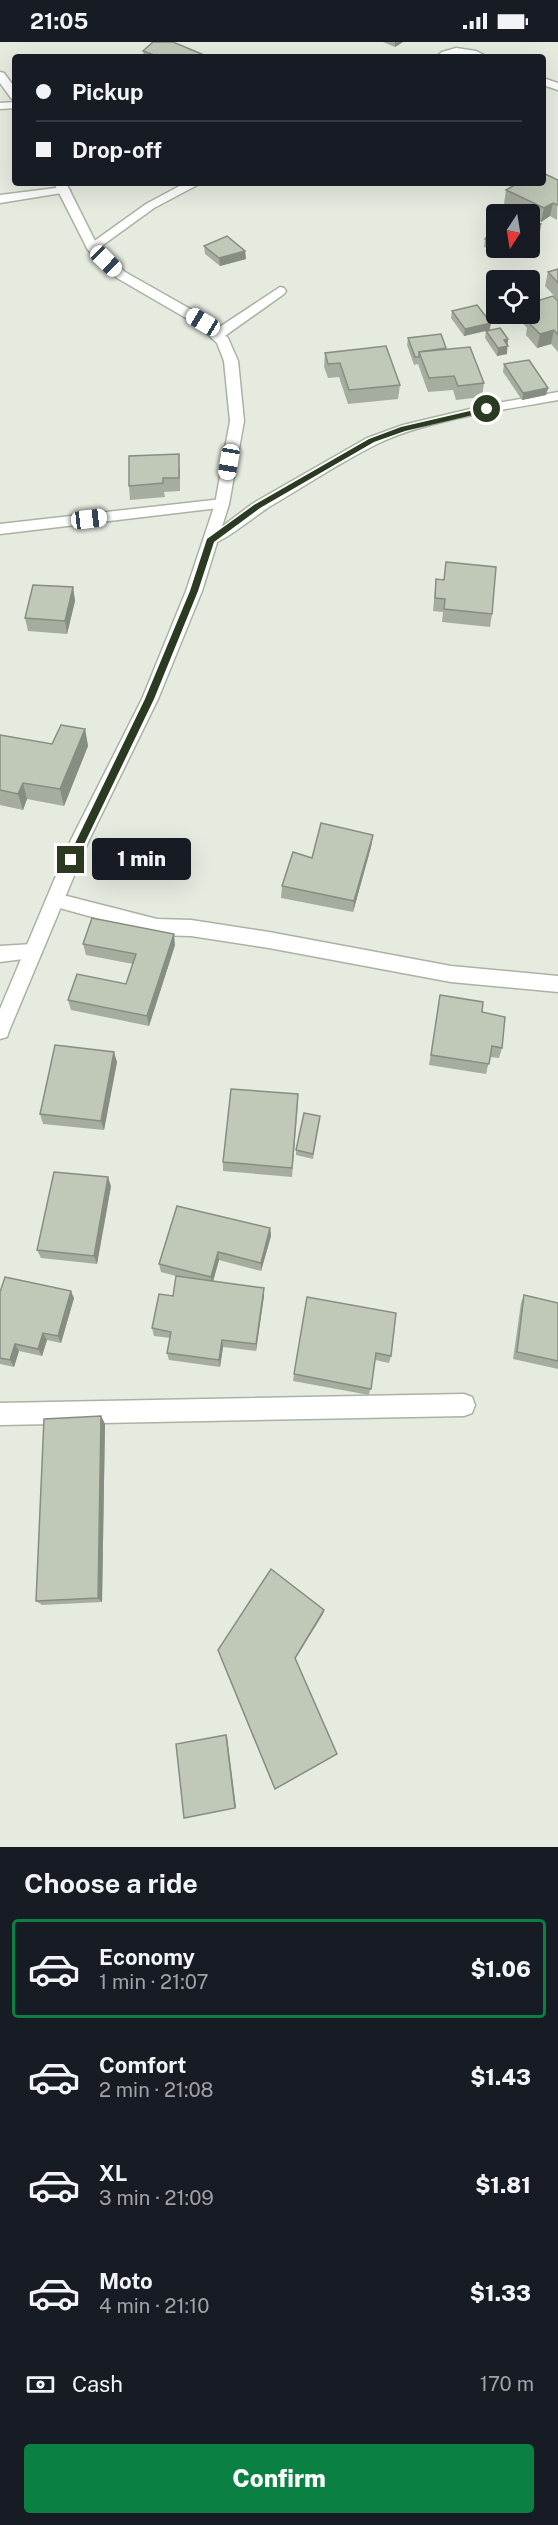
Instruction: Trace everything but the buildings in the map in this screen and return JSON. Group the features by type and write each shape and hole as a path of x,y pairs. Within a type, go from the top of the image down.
{"street":[{"path":"445,54 459,51 471,54"},
{"path":"0,75 12,92"},
{"path":"92,247 150,206 188,186"},
{"path":"0,199 62,187 92,247 121,275 203,322 223,341 231,361 237,421 222,504 194,591 150,699 80,840 0,1031"},
{"path":"217,335 280,291"},
{"path":"210,541 257,507 372,441 403,429 487,409 558,396"},
{"path":"0,529 222,504"},
{"path":"54,900 157,927 191,928 269,940 451,974 558,984"},
{"path":"0,954 33,952"},
{"path":"0,1414 464,1405"}],"route":[{"path":"71,860 150,699 194,591 210,541 257,507 372,441 403,429 487,409"}]}
